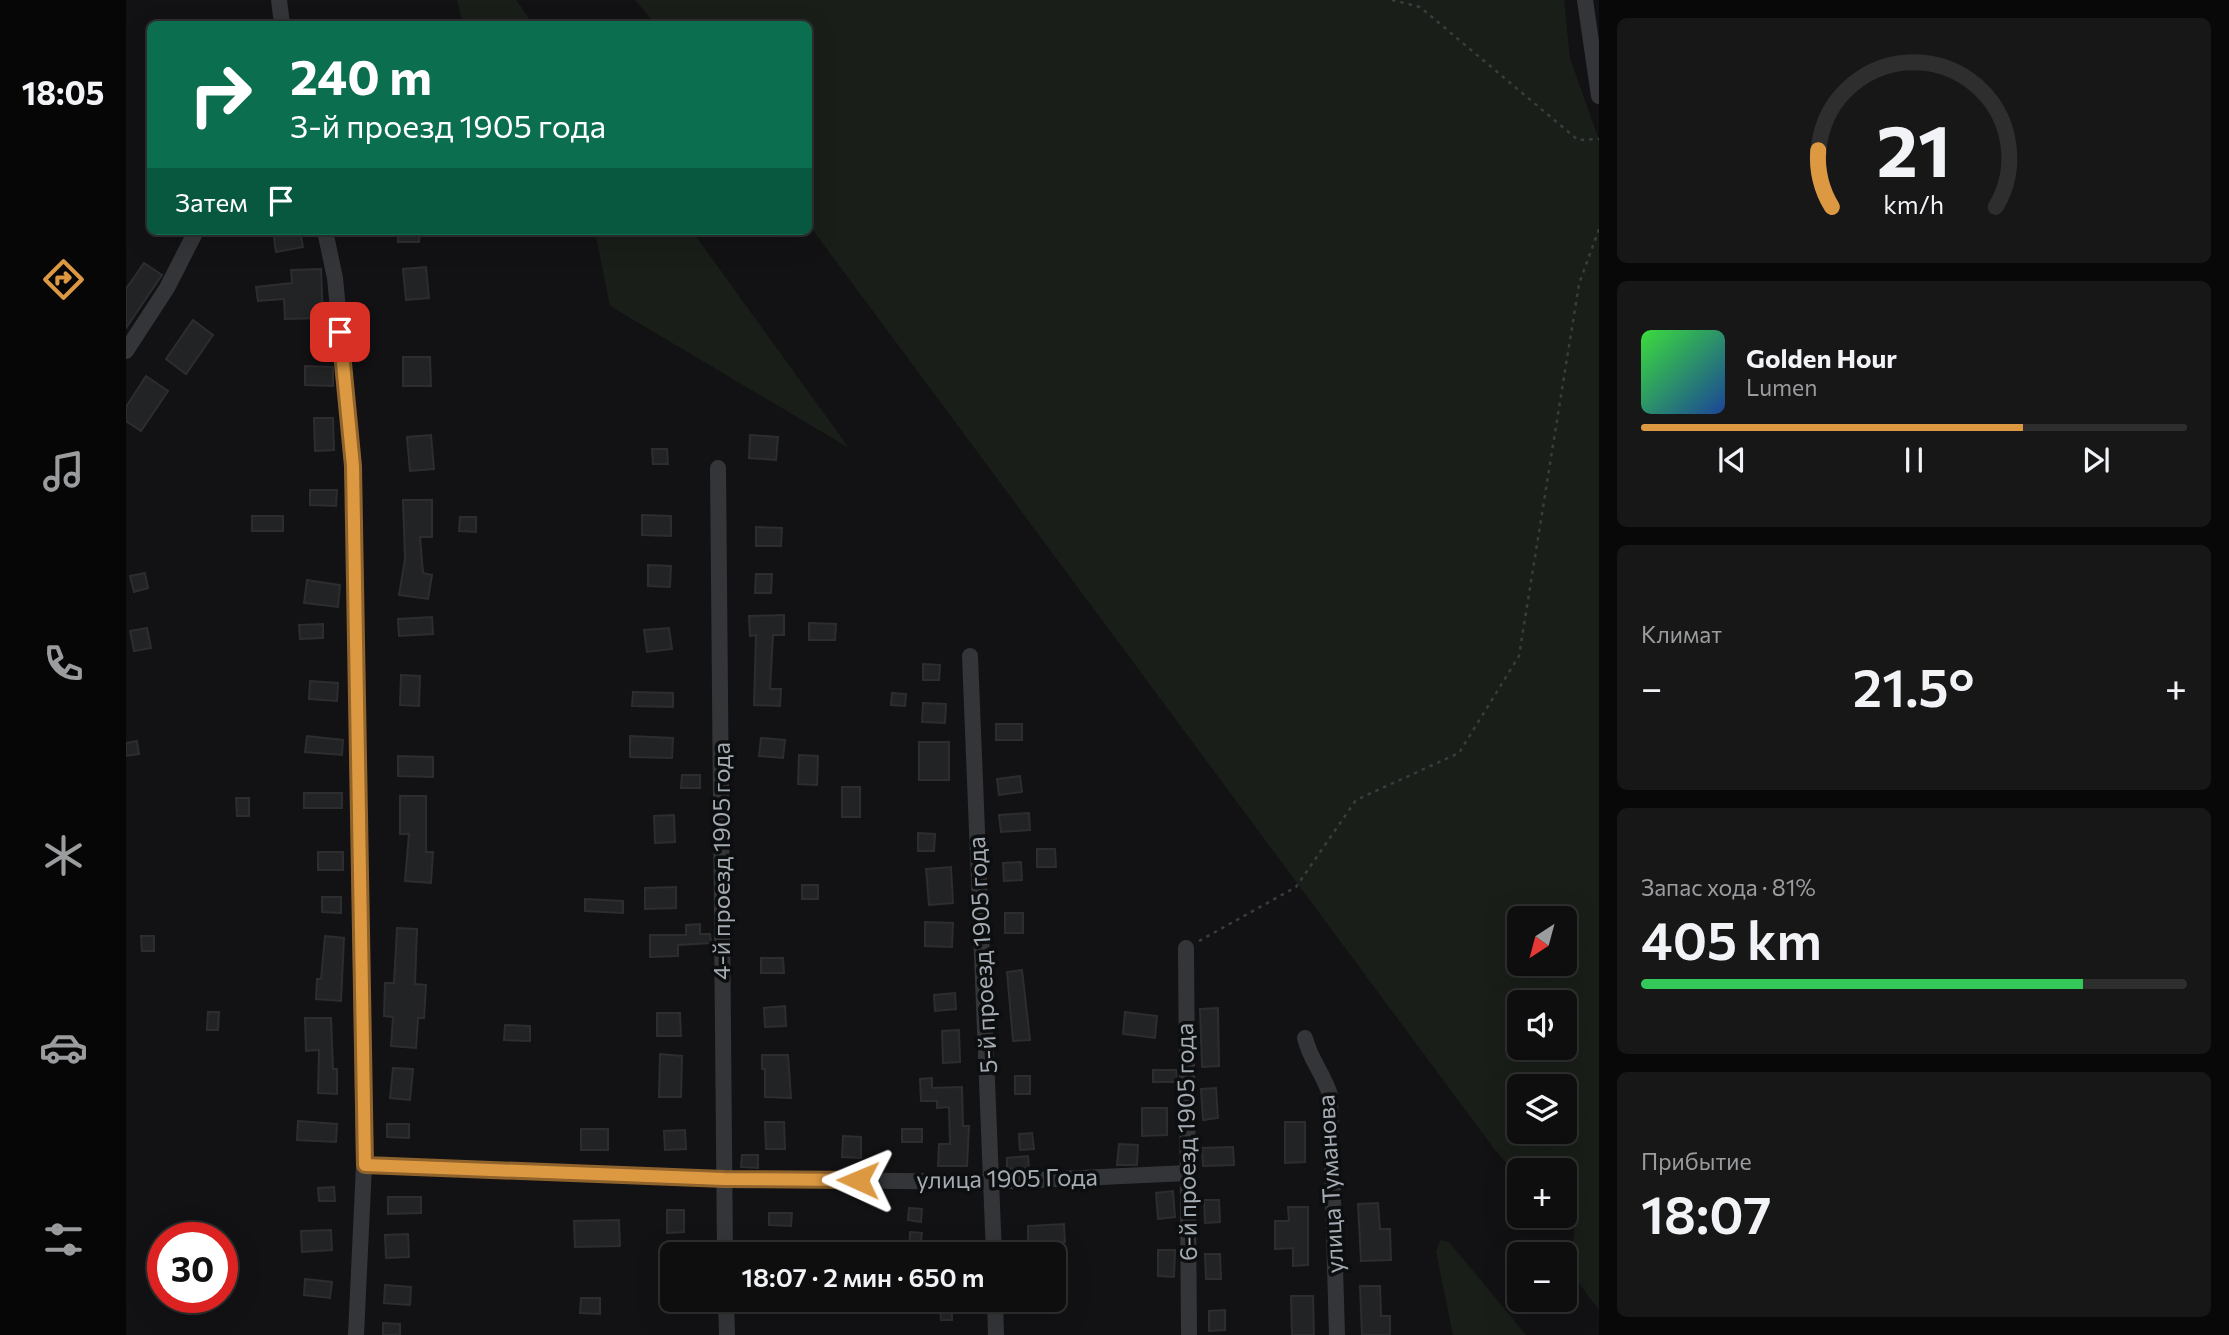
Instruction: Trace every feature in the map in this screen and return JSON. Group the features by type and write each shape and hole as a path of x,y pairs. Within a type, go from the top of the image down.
{"street":[{"path":"279,0 282,21"},
{"path":"1585,0 1599,96"},
{"path":"126,351 167,288 194,235"},
{"path":"326,235 335,278 353,466 365,1165 356,1335"},
{"name":"4-й проезд 1905 года","path":"718,468 725,1242"},
{"name":"5-й проезд 1905 года","path":"970,656 994,1242"},
{"name":"6-й проезд 1905 года","path":"1185,948 1189,1335"},
{"name":"улица Туманова","path":"1305,1038 1313,1064 1326,1080 1330,1095 1337,1335"},
{"name":"улица 1905 Года","path":"365,1165 724,1179 993,1182 1187,1173"},
{"path":"726,1312 727,1335"},
{"path":"995,1312 996,1335"}],"path":[{"path":"1392,0 1420,7 1578,140 1599,139"},
{"path":"1185,948 1296,887 1356,800 1459,753 1519,656 1580,284 1599,229"}],"shaded area":[{"path":"457,0 516,0 531,21 462,21"},
{"path":"635,0 1564,0 1570,58 1599,140 1599,1310 1577,1277 1577,1242 1573,1242 1574,1228 1577,1228 1577,1158 1507,1158 1507,1164 812,229 812,21 652,21"},
{"path":"596,235 695,235 849,448 610,306"},
{"path":"1440,1240 1449,1242 1526,1335 1453,1335 1436,1252"}],"building":[{"path":"274,235 301,235 303,247 276,252"},
{"path":"398,235 420,235 419,242 398,242"},
{"path":"144,263 162,275 126,328 126,289"},
{"path":"426,267 429,298 406,300 403,269"},
{"path":"321,269 323,318 285,319 284,299 258,301 256,287 292,283 291,270"},
{"path":"193,320 213,335 186,374 166,359"},
{"path":"403,357 430,357 431,386 403,386"},
{"path":"305,366 333,367 333,386 305,385"},
{"path":"146,376 168,391 141,431 126,421 126,407"},
{"path":"314,418 333,418 334,450 315,451"},
{"path":"431,435 434,469 410,471 407,437"},
{"path":"750,435 778,437 776,460 749,458"},
{"path":"652,449 667,449 668,464 653,464"},
{"path":"310,490 337,490 336,506 310,505"},
{"path":"403,500 432,500 432,537 420,537 423,573 432,575 428,599 399,595 405,559"},
{"path":"642,515 671,516 671,536 642,535"},
{"path":"252,516 283,516 283,531 252,531"},
{"path":"460,517 476,517 476,532 459,531"},
{"path":"756,527 782,528 781,546 756,546"},
{"path":"648,565 671,566 670,587 648,586"},
{"path":"145,573 148,588 134,592 130,576"},
{"path":"756,574 772,574 771,593 755,593"},
{"path":"307,580 340,585 338,607 304,603"},
{"path":"784,615 784,635 773,635 770,689 781,689 780,706 754,705 756,635 750,636 749,616"},
{"path":"432,617 433,634 399,636 398,619"},
{"path":"809,623 836,624 835,640 809,640"},
{"path":"323,624 323,638 300,639 299,625"},
{"path":"147,628 151,648 134,651 130,631"},
{"path":"669,628 672,649 647,652 644,630"},
{"path":"923,664 940,665 939,680 923,680"},
{"path":"401,675 420,676 419,706 400,705"},
{"path":"310,681 338,683 337,701 309,699"},
{"path":"633,692 673,693 673,707 632,706"},
{"path":"892,693 906,694 905,706 891,705"},
{"path":"923,703 946,704 945,723 922,722"},
{"path":"996,724 1022,724 1022,740 996,740"},
{"path":"307,736 343,740 342,755 305,752"},
{"path":"630,736 673,738 672,758 630,757"},
{"path":"761,738 785,740 783,758 759,756"},
{"path":"137,741 139,754 126,756 126,743"},
{"path":"919,742 949,742 949,780 919,780"},
{"path":"799,755 818,756 817,785 798,784"},
{"path":"398,756 433,757 433,777 398,776"},
{"path":"682,775 700,775 700,788 681,788"},
{"path":"1020,776 1022,792 999,795 997,779"},
{"path":"842,787 860,787 860,817 842,817"},
{"path":"304,793 342,793 342,808 304,808"},
{"path":"400,796 426,796 426,852 433,852 431,883 405,881 409,834 400,834"},
{"path":"236,798 249,798 249,816 237,816"},
{"path":"1029,813 1030,830 1001,832 999,815"},
{"path":"674,815 675,842 655,843 654,816"},
{"path":"918,833 935,834 934,851 918,851"},
{"path":"1037,849 1055,849 1056,867 1037,867"},
{"path":"318,852 343,852 343,870 318,870"},
{"path":"1021,862 1022,880 1004,881 1003,863"},
{"path":"951,867 953,903 929,905 926,869"},
{"path":"802,885 818,885 818,899 802,899"},
{"path":"676,887 676,908 645,909 645,888"},
{"path":"322,897 341,897 341,913 322,912"},
{"path":"585,899 623,901 623,913 585,911"},
{"path":"1005,913 1023,913 1023,933 1005,933"},
{"path":"925,922 953,923 952,947 925,946"},
{"path":"700,924 700,934 710,934 711,943 678,945 678,956 650,957 650,935 686,935 686,925"},
{"path":"397,928 417,929 415,984 426,985 424,1018 418,1018 416,1048 391,1046 393,1017 384,1016 385,983 394,983"},
{"path":"141,936 154,936 154,951 142,951"},
{"path":"325,936 344,938 341,1001 316,999 317,979 321,979"},
{"path":"761,958 783,958 784,973 761,973"},
{"path":"1022,970 1030,1040 1013,1041 1007,972"},
{"path":"955,993 956,1009 935,1011 934,995"},
{"path":"785,1006 786,1026 765,1027 764,1008"},
{"path":"1218,1008 1219,1066 1202,1067 1200,1009"},
{"path":"208,1012 219,1012 218,1030 207,1030"},
{"path":"1125,1012 1157,1016 1155,1038 1123,1034"},
{"path":"657,1013 680,1013 681,1036 657,1036"},
{"path":"305,1018 331,1018 337,1094 318,1093 319,1050 306,1051"},
{"path":"505,1025 530,1026 530,1041 504,1040"},
{"path":"959,1030 960,1062 943,1063 942,1031"},
{"path":"660,1054 682,1056 681,1097 659,1097"},
{"path":"762,1055 788,1055 791,1098 765,1097"},
{"path":"393,1068 413,1069 410,1100 390,1098"},
{"path":"1153,1070 1176,1070 1177,1082 1153,1082"},
{"path":"1015,1076 1030,1076 1030,1094 1015,1094"},
{"path":"932,1078 932,1088 962,1087 963,1126 969,1126 967,1166 938,1166 939,1144 950,1144 949,1107 937,1108 937,1101 921,1101 920,1079"},
{"path":"1216,1088 1218,1118 1203,1120 1201,1089"},
{"path":"1142,1108 1167,1108 1167,1135 1142,1136"},
{"path":"298,1121 337,1124 336,1142 297,1140"},
{"path":"765,1122 784,1122 785,1149 766,1149"},
{"path":"1285,1122 1305,1122 1305,1162 1285,1163"},
{"path":"387,1124 409,1124 409,1138 387,1137"},
{"path":"581,1129 608,1129 608,1150 581,1150"},
{"path":"902,1129 922,1129 922,1142 902,1142"},
{"path":"685,1130 686,1149 665,1150 664,1131"},
{"path":"1032,1133 1034,1149 1020,1150 1019,1134"},
{"path":"843,1136 861,1137 861,1158 842,1157"},
{"path":"1119,1144 1138,1145 1137,1165 1117,1165"},
{"path":"1233,1147 1234,1165 1203,1166 1202,1148"},
{"path":"742,1155 758,1155 758,1168 741,1167"},
{"path":"1028,1156 1029,1168 1007,1169 1007,1158"},
{"path":"334,1187 335,1201 319,1201 318,1188"},
{"path":"1173,1191 1175,1217 1158,1219 1156,1193"},
{"path":"388,1197 421,1197 421,1213 388,1214"},
{"path":"1204,1200 1219,1200 1220,1222 1205,1223"},
{"path":"1378,1203 1380,1229 1390,1229 1391,1260 1361,1261 1358,1204"},
{"path":"1288,1207 1308,1207 1308,1265 1293,1266 1293,1248 1275,1249 1275,1221 1289,1221"},
{"path":"909,1208 922,1209 921,1222 908,1220"},
{"path":"667,1210 684,1210 684,1232 667,1233"},
{"path":"769,1213 792,1213 791,1226 769,1225"},
{"path":"619,1220 620,1246 575,1247 574,1221"},
{"path":"1064,1224 1065,1242 1028,1242 1028,1226"},
{"path":"331,1230 332,1250 302,1252 301,1231"},
{"path":"910,1232 922,1233 921,1242 910,1242"},
{"path":"408,1234 409,1257 386,1258 385,1235"},
{"path":"1158,1250 1175,1250 1174,1277 1158,1276"},
{"path":"1205,1254 1220,1254 1221,1279 1206,1279"},
{"path":"305,1279 332,1282 330,1298 304,1295"},
{"path":"385,1285 411,1287 410,1305 384,1303"},
{"path":"1360,1286 1380,1286 1381,1316 1390,1316 1390,1335 1362,1335"},
{"path":"1291,1296 1313,1296 1314,1335 1292,1335"},
{"path":"581,1298 600,1298 600,1314 580,1313"},
{"path":"1225,1310 1225,1330 1209,1331 1209,1311"},
{"path":"940,1312 952,1312 952,1320 941,1320"},
{"path":"383,1323 400,1324 400,1335 383,1335"}],"route":[{"path":"340,332 353,466 365,1165 724,1179 858,1180"}]}
